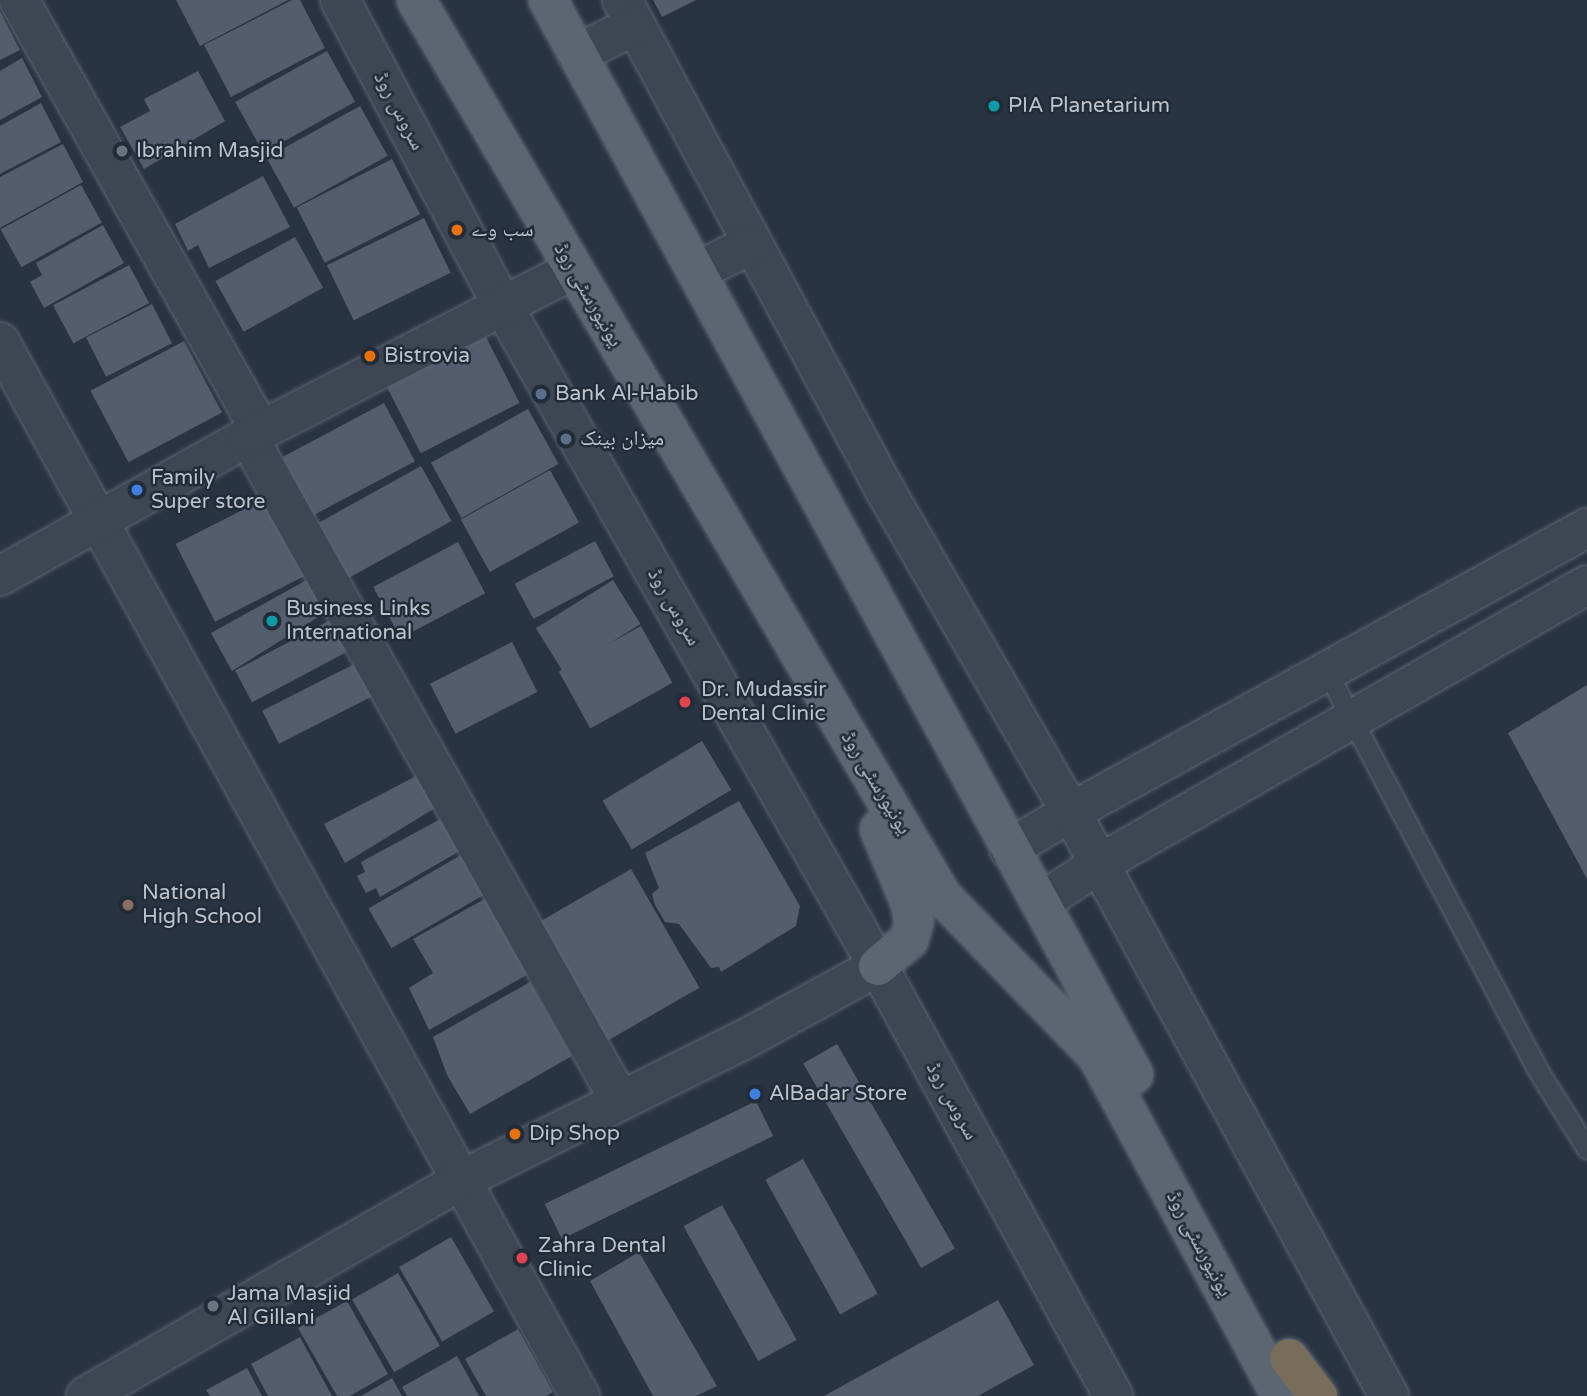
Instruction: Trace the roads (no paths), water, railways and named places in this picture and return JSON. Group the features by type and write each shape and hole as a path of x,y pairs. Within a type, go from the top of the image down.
{"highway":[{"path":"1289,1358 1318,1396"}],"main road":[{"name":"یونیورسٹی روڈ","path":"416,0 942,896 1097,1056 1281,1396"},
{"name":"یونیورسٹی روڈ","path":"548,0 1009,849 1310,1396"},
{"path":"824,695 910,903 914,923 909,940 878,966"}],"street":[{"path":"19,0 620,1101"},
{"name":"سروس روڈ","path":"340,0 503,306 878,966 1113,1396"},
{"path":"577,54 628,13 886,492 1099,864 1389,1396"},
{"path":"696,272 752,244"},
{"path":"0,576 254,434 573,270"},
{"path":"0,342 580,1396"},
{"path":"1009,849 1070,812 1587,528"},
{"path":"1040,903 1099,864 1587,585"},
{"path":"86,1396 461,1180 748,1037 878,966"}],"lane":[{"path":"1326,670 1536,1069 1587,1149"}],"place":[{"name":"PIA Planetarium","path":"994,106"},
{"name":"Ibrahim Masjid","path":"122,151"},
{"name":"سب وے","path":"457,230"},
{"name":"Bistrovia","path":"370,356"},
{"name":"Bank Al-Habib","path":"541,394"},
{"name":"میزان بینک","path":"566,439"},
{"name":"Family Super store","path":"137,490"},
{"name":"Business Links International","path":"272,621"},
{"name":"Dr. Mudassir Dental Clinic","path":"685,702"},
{"name":"National High School","path":"128,905"},
{"name":"AlBadar Store","path":"755,1094"},
{"name":"Dip Shop","path":"515,1134"},
{"name":"Zahra Dental Clinic","path":"522,1258"},
{"name":"Jama Masjid Al Gillani","path":"213,1306"}]}
